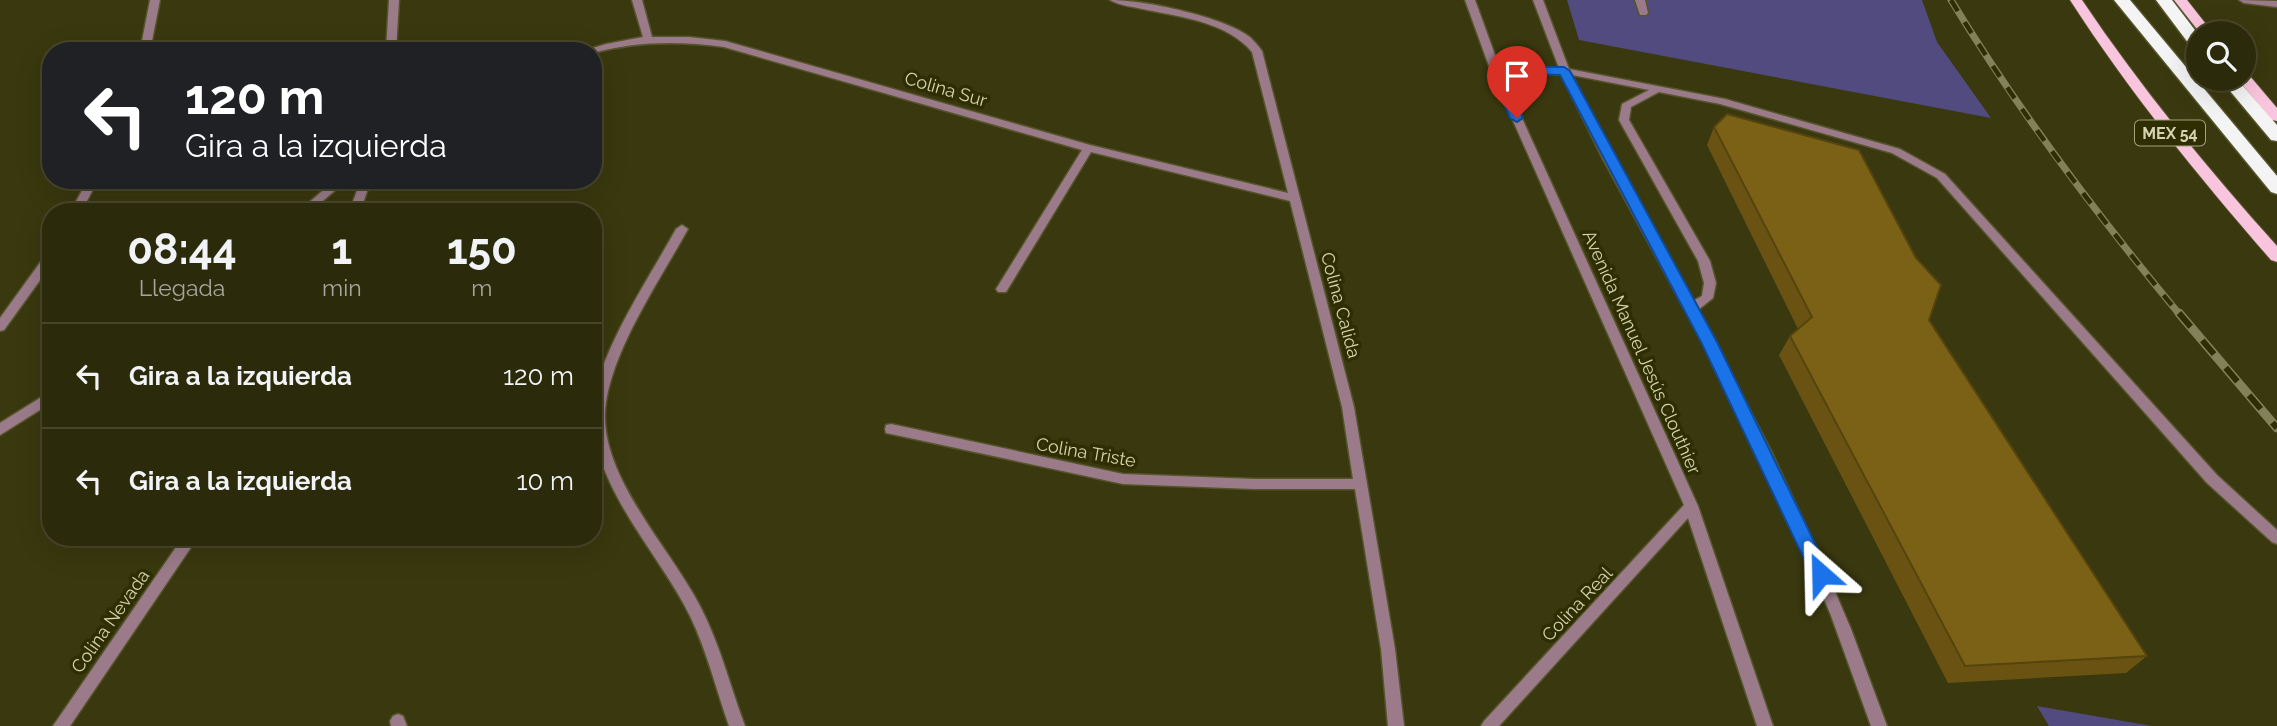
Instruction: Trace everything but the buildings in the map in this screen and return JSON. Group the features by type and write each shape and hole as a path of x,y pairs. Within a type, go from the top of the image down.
{"highway":[{"path":"2122,0 2277,188"},
{"path":"2164,0 2186,29"},
{"path":"2238,91 2277,136"}],"main road":[{"name":"MEX 54","path":"2076,0 2121,71 2190,159 2277,256"},
{"path":"2180,0 2197,21"},
{"path":"2255,91 2277,117"}],"street":[{"path":"147,42 155,0"},
{"path":"392,42 394,0"},
{"path":"637,0 647,37"},
{"name":"Colina Calida","path":"1115,0 1233,29 1253,42 1348,407 1388,649 1396,726"},
{"name":"Avenida Manuel Jesús Clouthier","path":"1470,0 1495,69 1691,506 1765,726"},
{"path":"1538,0 1564,71 1692,308 1832,598 1879,726"},
{"path":"1640,0 1643,12"},
{"path":"2244,0 2277,4"},
{"name":"Colina Sur","path":"602,48 647,37 685,38 725,44 1088,148 1293,198"},
{"path":"1495,69 1564,71 1721,101 1896,151 1941,176 2212,479 2277,538"},
{"path":"1658,89 1626,106 1623,120 1704,261 1710,283 1707,298 1692,308"},
{"path":"1002,289 1088,148"},
{"path":"314,203 331,189"},
{"path":"602,395 614,357 682,229"},
{"path":"0,327 42,269"},
{"path":"0,430 42,402"},
{"name":"Colina Triste","path":"891,429 1123,479 1254,484 1362,484"},
{"path":"602,447 628,503 696,611 737,726"},
{"name":"Colina Real","path":"1489,726 1691,506"},
{"name":"Colina Nevada","path":"61,726 185,546"}],"shaded area":[{"path":"1567,0 1922,0 1937,42 1991,118 1579,40"},
{"path":"2037,706 2152,726 2049,726"}],"railway":[{"path":"1951,0 2060,162 2180,315"},
{"path":"2179,313 2277,428"}],"route":[{"path":"1517,118 1495,69 1564,71 1692,308 1821,574"}]}
